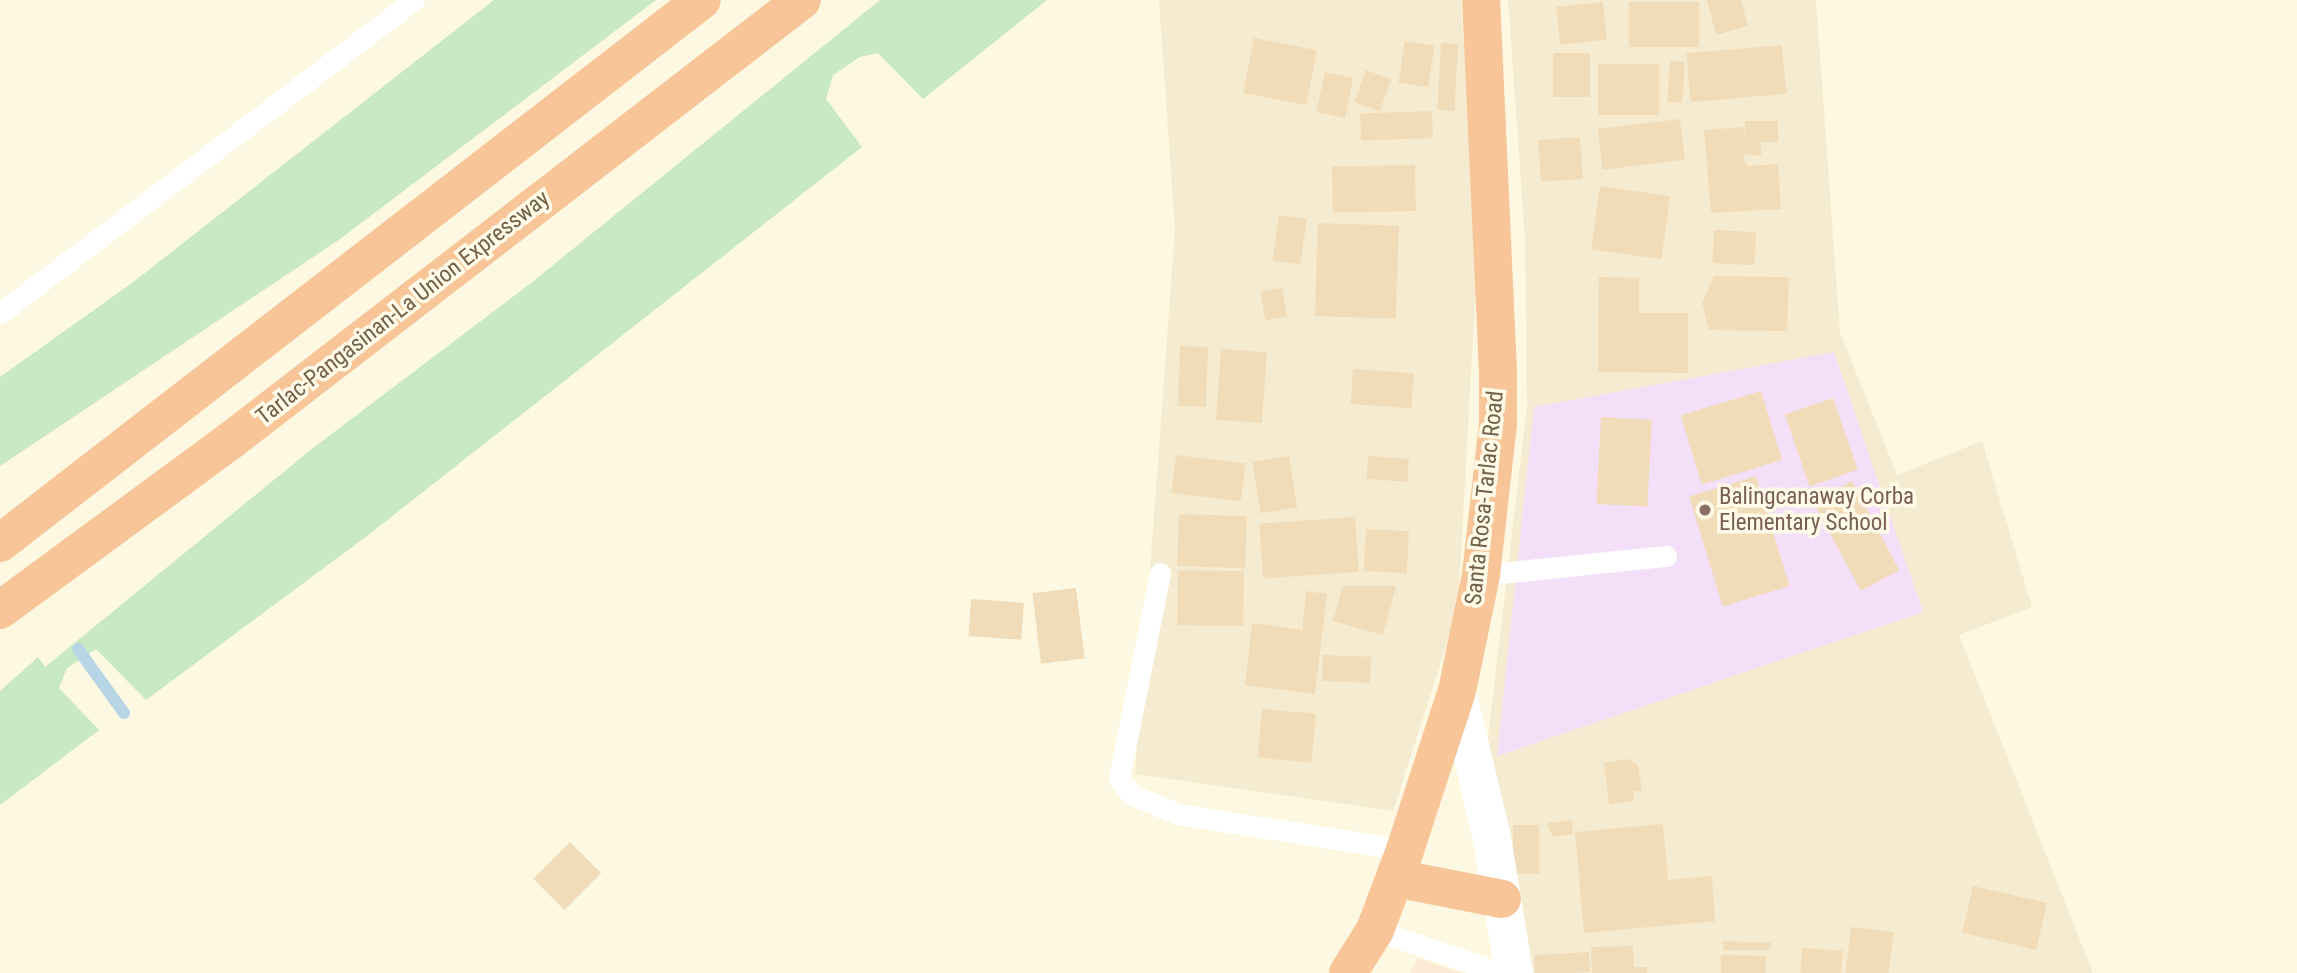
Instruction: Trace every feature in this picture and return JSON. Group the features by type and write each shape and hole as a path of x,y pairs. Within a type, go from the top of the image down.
{"highway":[{"path":"0,543 702,0"},
{"name":"Tarlac-Pangasinan-La Union Expressway","path":"0,610 230,441 802,0"},
{"name":"Santa Rosa-Tarlac Road","path":"1348,973 1375,930 1400,864 1457,691 1481,575 1498,424 1498,319 1481,0"},
{"path":"1400,864 1502,899"}],"street":[{"path":"1457,691 1502,899 1514,973"}],"lane":[{"path":"0,313 414,0"},
{"path":"1481,575 1666,556"},
{"path":"1160,573 1119,779 1132,796 1178,814 1400,864"},
{"path":"1375,930 1501,973"}],"shaded area":[{"path":"1159,0 1461,0 1478,246 1458,609 1393,811 1135,774 1175,230"},
{"path":"1508,0 1816,0 1840,333 1897,475 1982,441 2032,607 1959,635 2093,973 1528,973 1486,755 1527,406 1525,239"},
{"name":"Balingcanaway Corba Elementary School","path":"1834,352 1923,612 1497,756 1534,407"},
{"path":"1418,958 1461,973 1410,973"}],"green space":[{"path":"494,0 656,0 340,239 0,466 0,377 132,283"},
{"path":"880,0 1047,0 923,99 878,53 860,57 833,75 826,99 862,147 367,536 146,700 96,649 67,668 59,688 99,730 0,805 0,691 38,657 45,667 313,448 531,283"}],"building":[{"path":"1707,0 1741,0 1748,26 1716,35"},
{"path":"1603,2 1607,40 1560,45 1556,7"},
{"path":"1629,2 1699,2 1699,47 1629,47"},
{"path":"1254,38 1317,50 1306,105 1243,93"},
{"path":"1405,41 1435,46 1428,87 1398,82"},
{"path":"1441,43 1458,44 1454,111 1437,110"},
{"path":"1782,45 1786,94 1691,102 1686,53"},
{"path":"1553,53 1590,53 1590,97 1553,97"},
{"path":"1670,61 1685,62 1682,103 1667,102"},
{"path":"1598,64 1659,64 1659,115 1598,115"},
{"path":"1366,70 1391,79 1380,111 1354,102"},
{"path":"1325,72 1353,78 1345,118 1316,112"},
{"path":"1432,111 1433,138 1361,140 1360,114"},
{"path":"1680,119 1685,160 1603,170 1598,129"},
{"path":"1745,121 1778,121 1778,142 1761,142 1761,156 1743,154 1747,166 1778,164 1781,209 1711,213 1704,130 1744,127 1744,139"},
{"path":"1580,137 1583,179 1541,182 1538,140"},
{"path":"1415,165 1416,211 1333,212 1332,166"},
{"path":"1600,186 1670,196 1661,259 1591,249"},
{"path":"1279,215 1307,219 1300,264 1273,261"},
{"path":"1318,223 1399,226 1396,319 1315,316"},
{"path":"1714,230 1756,232 1754,265 1712,263"},
{"path":"1714,276 1789,277 1787,331 1709,330 1702,303"},
{"path":"1599,277 1639,278 1639,313 1688,313 1688,373 1598,372"},
{"path":"1282,288 1287,317 1265,320 1260,292"},
{"path":"1180,346 1208,347 1206,407 1178,406"},
{"path":"1221,349 1267,352 1262,423 1216,420"},
{"path":"1353,369 1414,373 1411,408 1351,404"},
{"path":"1761,391 1782,460 1702,484 1681,416"},
{"path":"1833,398 1858,470 1810,486 1785,415"},
{"path":"1601,417 1652,420 1647,507 1596,504"},
{"path":"1176,455 1245,464 1241,501 1171,493"},
{"path":"1289,456 1297,507 1261,513 1252,462"},
{"path":"1368,456 1409,459 1407,482 1366,479"},
{"path":"1756,476 1790,586 1723,606 1689,496"},
{"path":"1852,481 1899,570 1861,591 1813,502"},
{"path":"1179,514 1247,516 1245,568 1177,566"},
{"path":"1355,517 1359,572 1263,579 1259,524"},
{"path":"1366,529 1409,531 1407,573 1364,571"},
{"path":"1178,570 1244,571 1243,626 1177,625"},
{"path":"1343,586 1396,586 1383,635 1333,621"},
{"path":"1076,588 1085,658 1041,664 1032,593"},
{"path":"1306,591 1327,594 1315,694 1245,685 1252,623 1302,630"},
{"path":"971,599 1024,603 1021,640 968,636"},
{"path":"1323,655 1371,657 1370,683 1322,681"},
{"path":"1262,709 1316,714 1312,763 1258,758"},
{"path":"1628,759 1638,765 1642,790 1633,791 1634,801 1609,804 1604,763"},
{"path":"1572,820 1573,834 1553,837 1547,823"},
{"path":"1663,824 1668,880 1712,876 1715,921 1584,933 1575,832"},
{"path":"1513,825 1539,825 1539,874 1513,874"},
{"path":"570,842 601,873 564,910 533,879"},
{"path":"1973,886 2047,903 2036,950 1962,933"},
{"path":"1851,927 1894,932 1889,973 1845,973"},
{"path":"1723,941 1772,943 1768,950 1723,950"},
{"path":"1633,946 1634,967 1647,967 1647,973 1592,973 1591,947"},
{"path":"1802,948 1843,951 1841,973 1800,973"},
{"path":"1589,952 1590,972 1535,973 1534,955"},
{"path":"1721,955 1766,956 1766,973 1721,973"}],"waterway":[{"path":"78,649 124,713"}],"place":[{"name":"Balingcanaway Corba Elementary School","path":"1705,510"}]}
